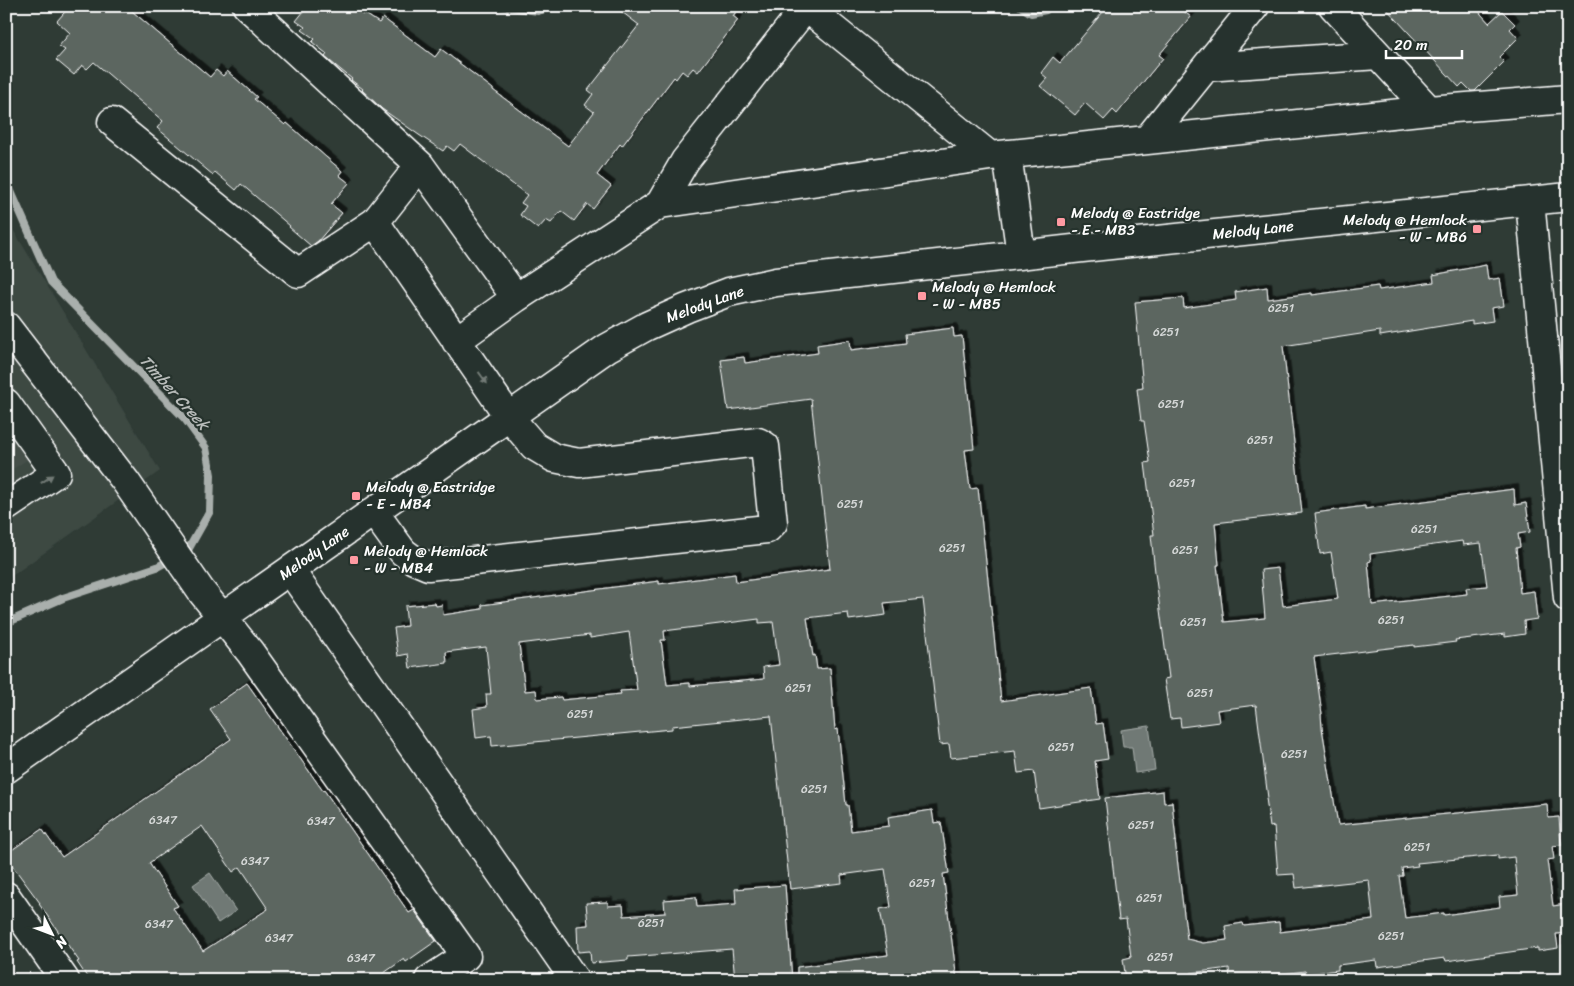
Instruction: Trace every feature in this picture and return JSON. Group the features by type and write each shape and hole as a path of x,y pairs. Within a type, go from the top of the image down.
{"street":[{"path":"247,6 420,165 516,298"},
{"path":"660,204 685,161 806,6 998,155 1021,255"},
{"path":"1147,140 1255,6"},
{"path":"1333,6 1429,110"},
{"path":"1206,67 1378,55"},
{"path":"456,341 516,298 660,204 998,155 1429,110 1568,99"},
{"path":"112,122 298,273 375,222 420,165"},
{"name":"Melody Lane","path":"6,769 607,348 647,326 729,292 776,282 1568,197"},
{"path":"1530,201 1568,598"},
{"path":"374,512 403,552 414,560 428,566 767,529 773,523 765,446 758,442 579,463 554,458 534,446 509,417 375,222"},
{"path":"6,326 126,482 194,580 250,652 466,956 429,980"},
{"path":"6,403 21,437 56,473 6,506"},
{"path":"290,570 574,980"},
{"path":"6,896 65,980"}],"shaded area":[{"path":"6,218 160,471 6,580"},
{"path":"1149,726 1155,770 1135,773 1132,747 1123,747 1121,730"},
{"path":"210,873 236,911 218,923 193,885"}],"building":[{"path":"70,6 126,6 210,77 216,70 223,76 227,71 257,97 254,99 285,125 287,123 342,171 339,175 349,183 331,204 342,213 318,241 311,246 241,184 236,190 215,172 213,175 157,128 163,121 94,62 87,69 82,65 74,75 56,60 65,50 59,46 70,33 57,21"},
{"path":"308,6 351,6 379,23 383,18 435,57 441,49 568,146 594,112 585,105 593,94 588,90 639,25 614,6 740,6 733,16 738,20 698,72 693,68 687,75 682,71 676,79 674,77 622,146 620,144 597,175 611,186 593,209 587,204 574,221 561,211 551,223 546,220 538,229 520,215 526,206 521,203 527,195 460,144 454,151 447,146 443,151 419,135 382,109 363,89 325,57 327,54 312,42 315,39 302,30 305,27 296,21"},
{"path":"1108,6 1177,6 1191,17 1159,55 1163,58 1117,114 1113,110 1104,120 1085,103 1075,115 1040,86 1047,78 1041,73 1053,57 1060,63"},
{"path":"1384,6 1474,6 1489,23 1502,11 1515,24 1510,29 1518,38 1499,57 1504,62 1475,91 1471,91 1463,83 1459,87"},
{"path":"1486,265 1488,280 1500,278 1504,306 1491,308 1493,321 1472,324 1472,321 1380,336 1380,331 1283,346 1302,513 1215,523 1219,565 1217,565 1224,622 1265,618 1261,570 1278,568 1283,606 1338,599 1331,552 1320,554 1315,513 1365,506 1365,509 1514,489 1515,505 1526,503 1530,532 1518,534 1520,547 1516,548 1520,593 1534,591 1537,619 1524,621 1525,634 1505,637 1505,634 1455,640 1456,642 1314,657 1322,714 1322,728 1338,825 1547,804 1548,818 1559,817 1561,845 1552,846 1554,859 1547,860 1553,906 1566,904 1568,933 1556,934 1558,948 1538,951 1538,948 1446,961 1445,958 1377,967 1376,960 1338,965 1338,970 1306,974 1305,971 1237,980 1230,980 1229,968 1191,973 1192,980 1126,980 1123,959 1131,957 1126,919 1119,920 1105,798 1163,791 1164,803 1172,802 1187,939 1203,943 1227,940 1225,926 1243,923 1244,926 1279,922 1280,932 1373,920 1369,880 1296,888 1294,874 1278,875 1274,826 1270,827 1256,705 1217,710 1219,722 1181,727 1180,718 1170,719 1164,679 1169,678 1155,572 1151,535 1154,535 1145,463 1150,462 1144,421 1141,421 1137,389 1143,388 1135,302 1183,298 1184,308 1236,300 1235,292 1267,287 1268,299 1378,286 1379,290 1434,282 1433,275","holes":["1462,541 1463,545 1481,543 1487,586 1466,588 1467,594 1372,605 1368,562 1371,561 1370,554","1498,855 1498,859 1514,857 1518,895 1499,897 1500,907 1444,915 1444,913 1405,918 1399,876 1403,876 1402,868 1418,866 1417,863"]},
{"path":"953,328 954,337 962,336 974,449 965,450 970,489 978,488 1001,701 1091,688 1096,724 1103,723 1108,759 1095,761 1100,799 1039,808 1034,771 1018,773 1015,751 951,758 949,744 940,745 923,599 884,603 886,615 849,620 848,613 807,618 817,669 830,668 835,730 838,729 846,805 848,805 851,831 889,826 888,817 932,810 934,823 941,822 949,873 943,874 957,980 797,980 797,967 888,955 880,909 891,907 885,869 841,875 842,883 790,889 771,716 672,726 672,729 492,746 491,736 476,738 473,709 487,707 486,694 491,694 486,647 446,652 447,663 410,668 408,654 398,656 394,628 407,626 405,606 435,603 436,606 442,605 443,615 482,609 482,605 659,581 659,584 735,574 736,582 830,569 811,399 728,410 721,360 744,357 745,363 818,353 817,345 850,340 851,350 906,343 905,334","holes":["759,619 759,623 773,622 779,665 763,667 764,679 690,686 690,683 667,685 661,640 665,640 664,631","629,632 637,690 620,691 621,694 562,700 561,697 537,699 536,690 525,691 519,644 590,635 590,638"]},
{"path":"247,683 409,913 414,910 436,941 406,962 404,959 374,980 89,980 77,962 79,961 6,857 6,854 42,829 62,857 231,739 210,709","holes":["202,826 233,872 240,867 268,909 203,951 173,908 178,906 149,863"]},
{"path":"785,885 792,980 735,980 732,949 628,957 628,960 591,963 590,951 578,952 577,926 588,925 586,903 608,902 608,906 623,905 624,916 665,913 664,900 696,897 697,907 736,904 735,889"}],"waterway":[{"name":"Timber Creek","path":"504,6 538,11 555,6"},
{"name":"Timber Creek","path":"1020,6 1031,13 1046,10 1048,6"},
{"name":"Timber Creek","path":"6,180 51,282 185,419 206,448 211,475 210,511 188,550 157,567 63,598 6,623"}],"tunnel":[{"path":"6,457 20,448"}],"place":[{"name":"Melody @ Eastridge - E - MB3","path":"1061,222"},
{"name":"Melody @ Hemlock - W - MB6","path":"1477,229"},
{"name":"Melody @ Hemlock - W - MB5","path":"922,296"},
{"name":"Melody @ Eastridge - E - MB4","path":"356,496"},
{"name":"Melody @ Hemlock - W - MB4","path":"354,560"}]}
